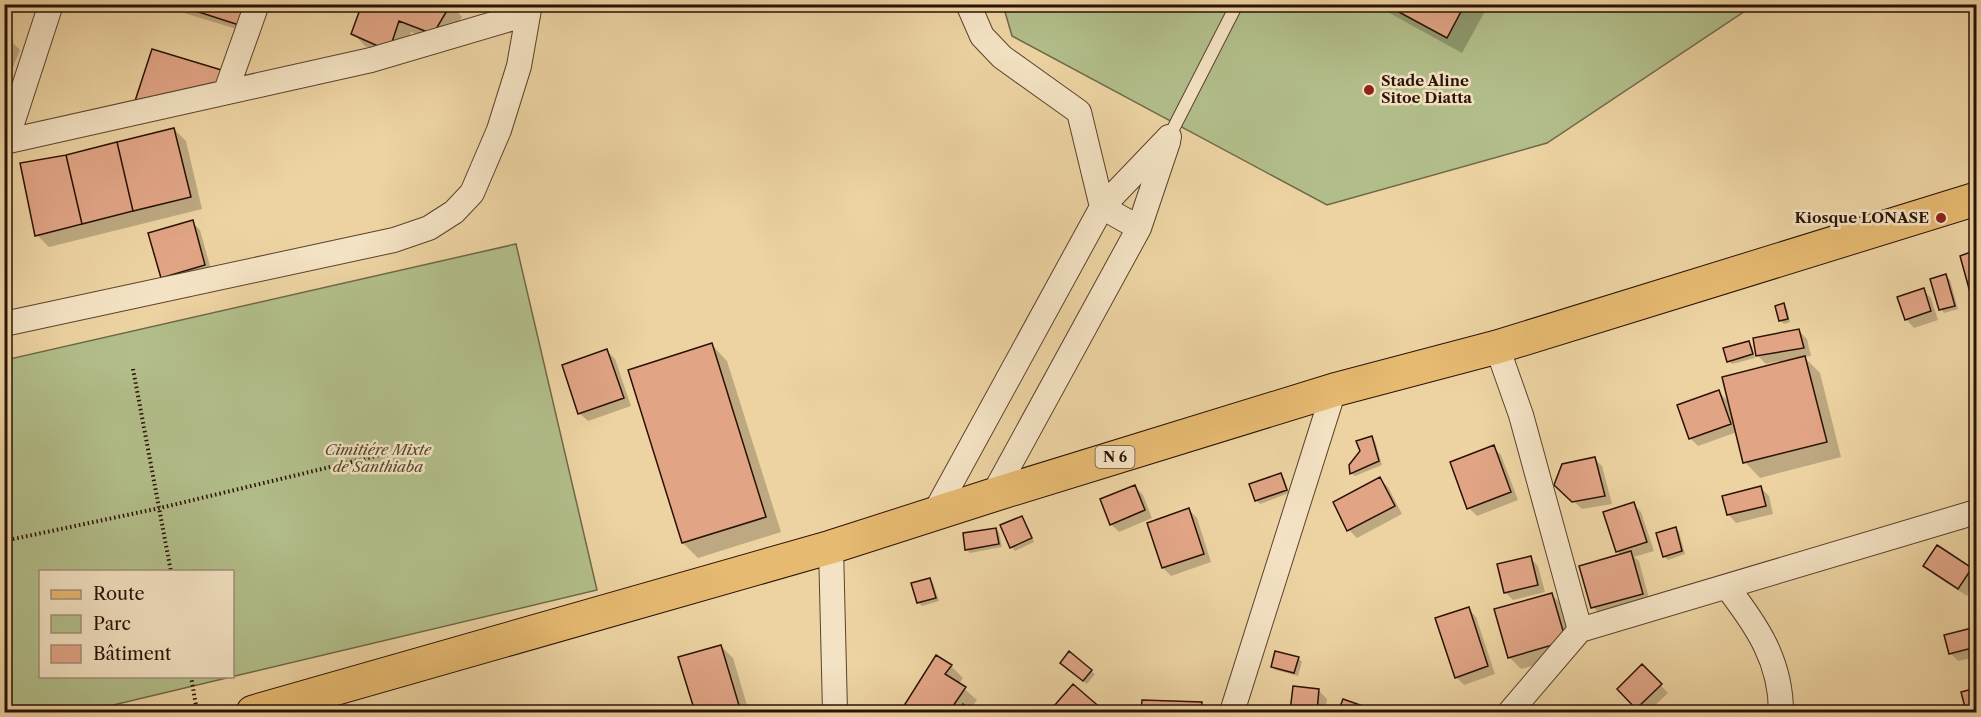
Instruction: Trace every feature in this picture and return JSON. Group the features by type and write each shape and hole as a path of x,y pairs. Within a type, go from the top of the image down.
{"main road":[{"name":"N 6","path":"254,712 831,547 1334,390 1497,347 1977,200"}],"street":[{"path":"5,142 51,4"},
{"path":"226,92 257,4"},
{"path":"968,4 982,36 1002,57 1079,112 1102,207 1139,228"},
{"path":"4,324 394,240 429,228 454,212 472,193 500,130 516,77 529,9 371,60 5,142"},
{"path":"934,514 1102,207 1169,137"},
{"path":"993,495 1139,228 1169,137"},
{"path":"1497,347 1521,415 1580,630"},
{"path":"1232,712 1334,390"},
{"path":"1510,712 1580,630 1977,512"},
{"path":"831,547 835,712"},
{"path":"1727,587 1753,622 1770,652 1778,676 1781,712"}],"lane":[{"path":"1169,137 1237,4"}],"path":[{"path":"133,369 171,570"},
{"path":"4,541 160,508 381,455"},
{"path":"190,678 197,712"}],"green space":[{"name":"Stade Aline Sitoe Diatta","path":"1003,5 1754,5 1547,143 1327,205 1012,36"},
{"name":"Cimitiére Mixte de Santhiaba","path":"516,244 597,590 234,676 234,570 39,570 39,678 227,678 84,712 5,712 5,360"}],"building":[{"path":"174,4 249,4 242,26"},
{"path":"362,4 379,10 382,4 451,4 433,34 399,21 389,51 351,34"},
{"path":"1384,4 1465,4 1447,38"},
{"path":"4,38 12,41 4,61"},
{"path":"152,49 228,72 219,89 135,101"},
{"path":"174,128 191,197 133,211 117,142"},
{"path":"117,142 133,211 82,224 66,155"},
{"path":"66,155 82,224 35,236 20,163"},
{"path":"193,220 205,265 161,278 148,233"},
{"path":"1976,250 1976,314 1960,256"},
{"path":"1946,274 1955,306 1939,310 1930,279"},
{"path":"1924,288 1931,311 1905,320 1897,297"},
{"path":"1784,303 1788,319 1779,321 1775,306"},
{"path":"1799,329 1804,348 1756,356 1753,338"},
{"path":"1749,341 1753,354 1727,362 1723,348"},
{"path":"712,343 766,517 682,543 628,370"},
{"path":"607,349 624,398 578,414 562,365"},
{"path":"1805,356 1827,442 1743,463 1722,377"},
{"path":"1719,390 1731,424 1689,439 1677,405"},
{"path":"1372,436 1379,461 1350,474 1349,465 1360,451 1356,441"},
{"path":"1494,445 1511,492 1467,509 1450,462"},
{"path":"1595,457 1605,496 1572,502 1554,485 1562,464"},
{"path":"1281,473 1287,490 1255,501 1249,484"},
{"path":"1380,477 1395,506 1347,531 1333,502"},
{"path":"1135,485 1145,510 1110,525 1100,499"},
{"path":"1761,486 1766,506 1727,515 1722,496"},
{"path":"1634,502 1647,542 1616,552 1603,512"},
{"path":"1189,508 1204,554 1162,568 1147,523"},
{"path":"1022,516 1032,538 1010,548 1000,525"},
{"path":"1676,527 1682,551 1663,557 1656,533"},
{"path":"996,528 999,544 965,550 963,533"},
{"path":"1937,545 1972,568 1958,589 1923,566"},
{"path":"1631,551 1643,594 1591,608 1579,566"},
{"path":"1531,556 1538,585 1504,593 1497,564"},
{"path":"930,578 936,598 917,603 911,583"},
{"path":"1552,593 1566,641 1508,658 1494,609"},
{"path":"1469,607 1488,666 1455,678 1435,618"},
{"path":"1976,627 1976,647 1949,654 1944,635"},
{"path":"721,645 741,712 695,712 678,657"},
{"path":"1069,651 1092,670 1083,681 1060,663"},
{"path":"1275,651 1299,657 1294,673 1271,667"},
{"path":"936,655 952,665 945,674 966,687 949,712 900,712"},
{"path":"1642,664 1662,684 1636,709 1617,689"},
{"path":"1073,684 1103,710 1101,712 1061,712 1054,706"},
{"path":"1293,686 1319,689 1317,712 1290,712"},
{"path":"1976,688 1976,709 1966,711 1961,692"},
{"path":"1343,699 1380,712 1338,712"},
{"path":"1142,700 1202,702 1201,712 1141,712"},
{"path":"963,704 975,712 958,712"}],"place":[{"name":"Stade Aline Sitoe Diatta","path":"1369,90"},
{"name":"Kiosque LONASE","path":"1941,218"}]}
